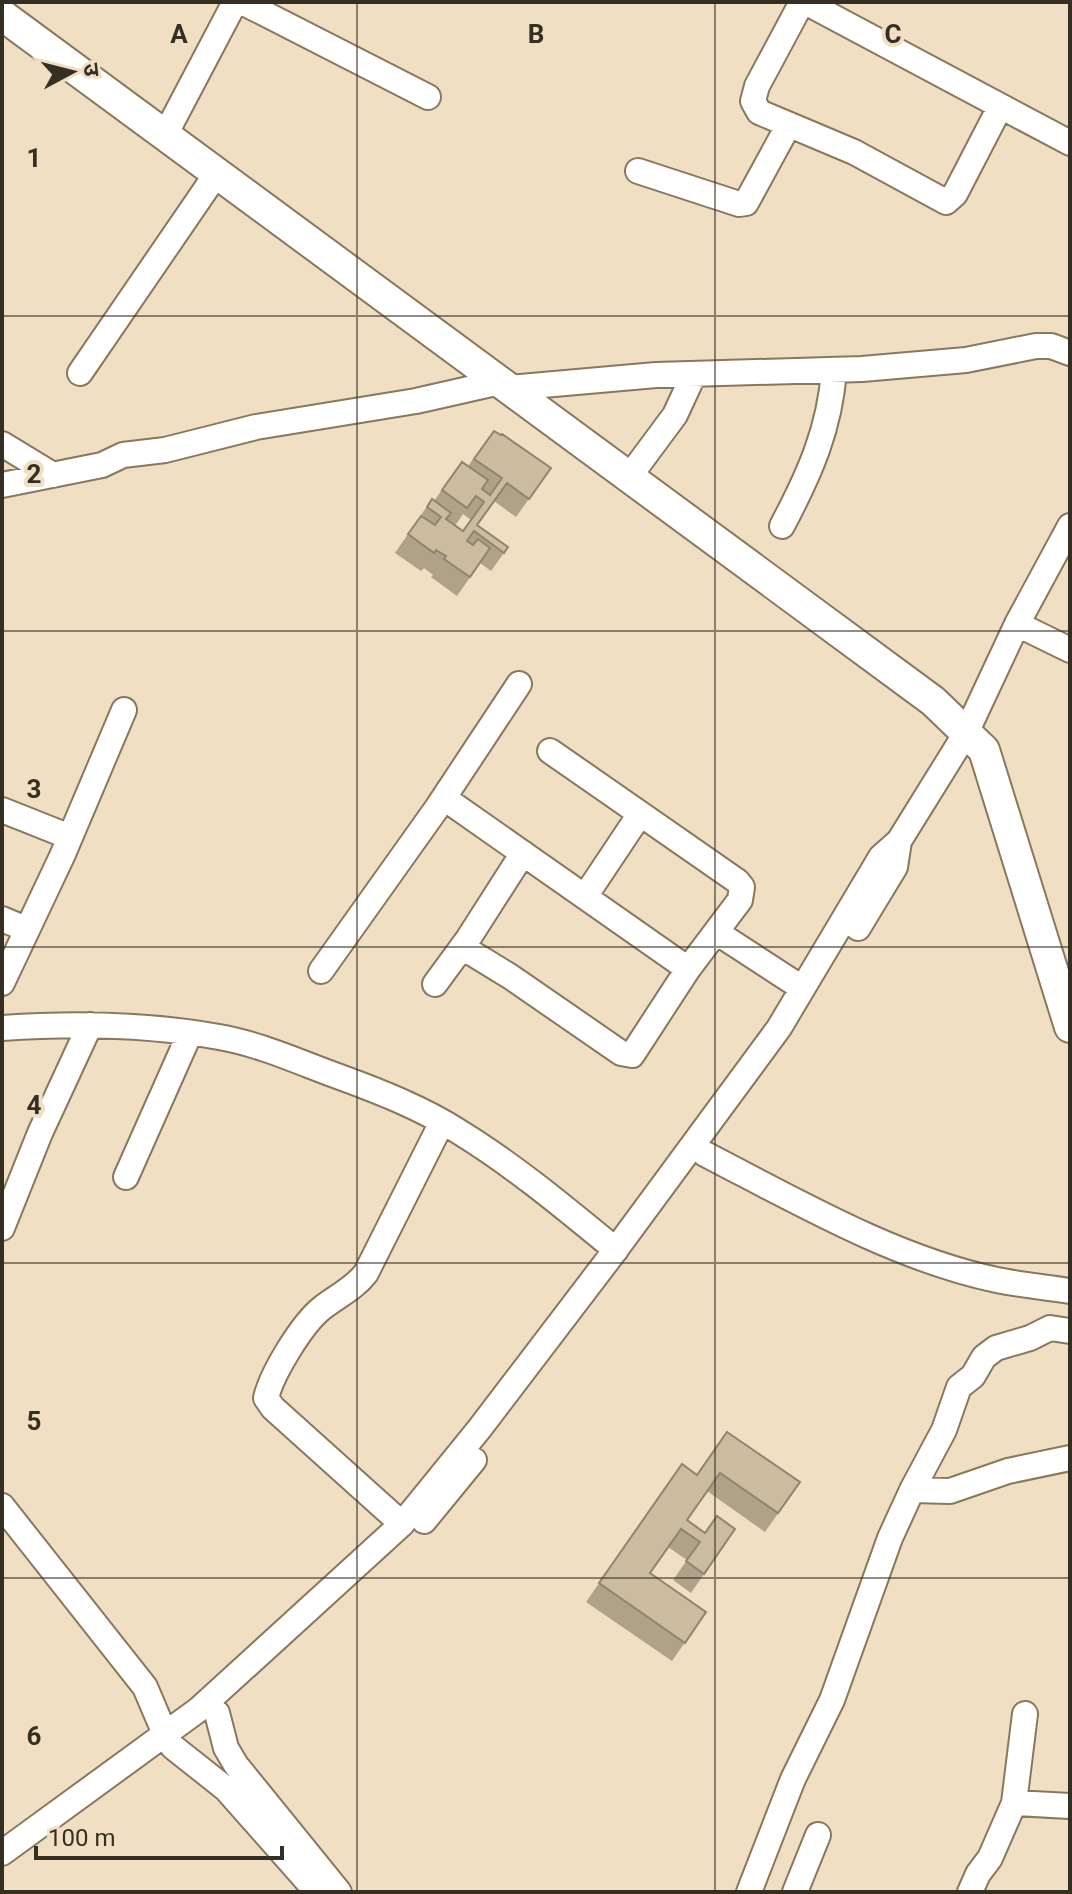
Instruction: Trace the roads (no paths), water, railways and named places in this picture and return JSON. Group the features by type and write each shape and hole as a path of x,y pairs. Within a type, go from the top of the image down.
{"main road":[{"path":"2,15 933,701 984,750 1064,988 1070,1027"}],"street":[{"path":"165,135 235,2"},
{"path":"242,2 428,97"},
{"path":"1000,107 955,194 946,202 854,152 759,112 754,107 754,94 803,2 1070,143"},
{"path":"638,171 739,204 746,203 788,126"},
{"path":"80,373 217,173"},
{"path":"2,485 102,465 123,455 165,450 256,427 504,385 834,370 966,360 1036,346 1051,346 1070,353"},
{"path":"782,526 812,466 832,399 834,370"},
{"path":"629,477 675,415 694,374"},
{"path":"2,444 53,475"},
{"path":"2,1853 189,1728 402,1524 480,1428 779,1028 881,857 899,841 966,733 1017,624 1070,526"},
{"path":"1017,624 1070,650"},
{"path":"321,971 444,798 519,684"},
{"path":"2,983 70,837 124,710"},
{"path":"462,947 626,1055 637,1050 688,969 740,900 742,887 550,751"},
{"path":"444,798 688,969"},
{"path":"2,810 70,837"},
{"path":"586,895 640,814"},
{"path":"2,1871 249,1680 395,1553 449,1493 793,1035 895,867 899,841"},
{"path":"435,984 523,853"},
{"path":"2,919 26,929"},
{"path":"716,932 802,988"},
{"path":"2,1028 63,1023 190,1033 222,1037 295,1060 375,1090 460,1132 535,1184 616,1250"},
{"path":"2,1228 34,1147 90,1025"},
{"path":"126,1177 190,1033"},
{"path":"402,1524 273,1408 266,1398 284,1359 311,1320 366,1273 442,1122"},
{"path":"705,1154 839,1223 947,1266 996,1280 1070,1291"},
{"path":"749,1892 793,1779 832,1700 890,1538 944,1430 959,1387 973,1376 984,1357 996,1348 1030,1338 1041,1331 1056,1328 1070,1331"},
{"path":"912,1490 950,1491 1008,1471 1070,1458"},
{"path":"2,1506 145,1687 189,1728 226,1748 236,1765 339,1892"},
{"path":"970,1892 990,1858 1014,1803 1025,1714"},
{"path":"189,1728 226,1789 317,1892"},
{"path":"1014,1803 1070,1806"},
{"path":"795,1892 818,1835"}]}
